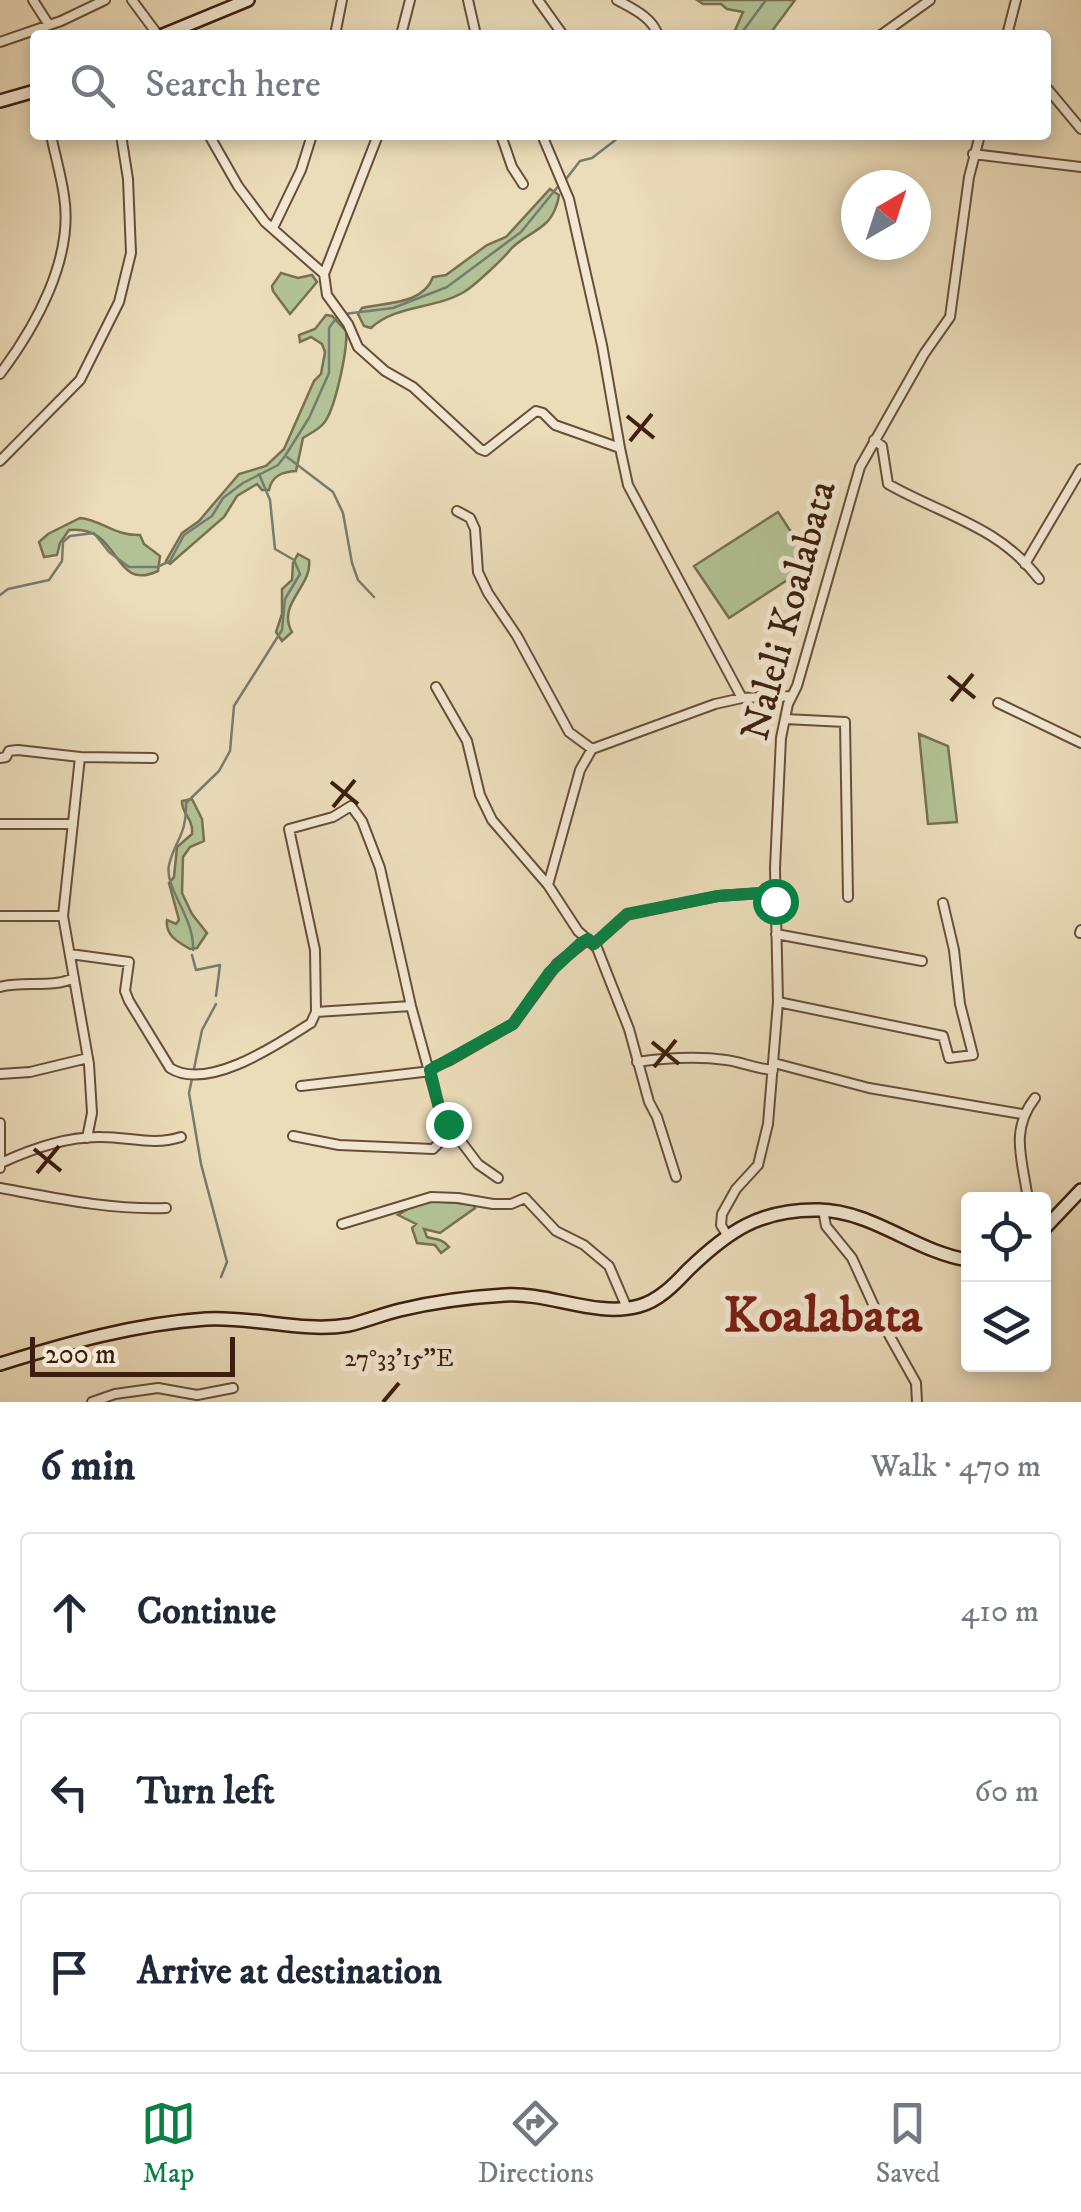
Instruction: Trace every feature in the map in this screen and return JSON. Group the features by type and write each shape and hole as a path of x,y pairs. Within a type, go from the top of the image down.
{"street":[{"path":"32,0 49,24"},
{"path":"33,30 105,0"},
{"path":"132,0 157,30"},
{"path":"172,30 230,3 248,0"},
{"path":"336,30 342,0"},
{"path":"402,30 410,0"},
{"path":"468,0 475,30"},
{"path":"538,0 559,30"},
{"path":"617,0 644,16 656,30"},
{"path":"887,30 930,0"},
{"path":"1008,30 1016,0"},
{"path":"0,42 30,31"},
{"path":"0,101 30,92"},
{"path":"1051,93 1081,129"},
{"path":"0,374 34,324 62,248 65,197 52,140"},
{"path":"0,461 80,380 119,302 131,252 122,140"},
{"path":"213,140 238,186 273,228 324,274"},
{"path":"273,228 301,170 310,140"},
{"path":"376,140 324,274 327,295 358,346 385,371 413,387 485,452 536,411 555,425 620,448"},
{"path":"503,140 523,184"},
{"path":"544,140 568,199 602,345 628,484 742,698"},
{"name":"Naleli Koalabata","path":"727,1235 721,1225 722,1214 736,1189 758,1165 764,1146 774,1066 780,738 850,495 874,440 950,317 978,140"},
{"path":"973,154 1081,167"},
{"path":"874,440 882,446 888,484 976,524 1039,579"},
{"path":"1026,564 1081,469"},
{"path":"457,511 470,518 475,529 478,572 488,594 517,636 569,732 592,749"},
{"path":"436,687 467,741 488,814 591,942 628,1029 676,1177"},
{"path":"548,884 580,770 592,749 682,715 742,698 792,696"},
{"path":"998,703 1081,742"},
{"path":"785,719 845,722 848,897"},
{"path":"0,758 18,750 80,757 153,758"},
{"path":"80,757 63,916 88,1058 92,1113 86,1138"},
{"path":"70,954 129,962 125,991 170,1068 178,1073 206,1074 244,1062 311,1023 316,1012 315,950 289,830 333,817 352,806 380,868 441,1115 478,1164 498,1178"},
{"path":"0,824 73,824"},
{"path":"302,1086 430,1070 513,1024 557,964 627,914 718,896 775,892"},
{"path":"778,1002 943,1036 949,1058 973,1056 943,904"},
{"path":"0,916 63,916"},
{"path":"776,934 922,961"},
{"path":"0,987 24,982 48,986 74,978"},
{"path":"316,1012 411,1006"},
{"path":"0,1074 30,1072 88,1058"},
{"path":"637,1062 666,1058 728,1060 757,1069 774,1066 869,1088 1022,1114"},
{"path":"1026,1192 1019,1154 1022,1114 1035,1098"},
{"path":"0,1122 0,1166 41,1148 86,1138 121,1138 153,1144 181,1137"},
{"path":"293,1136 339,1144 434,1149 452,1130"},
{"path":"0,1188 132,1210 166,1208"},
{"path":"1051,1222 1081,1190"},
{"path":"342,1224 430,1197 493,1204 511,1204 525,1198 556,1231 584,1245 609,1266 627,1308"},
{"path":"822,1210 826,1226 852,1258 916,1383 918,1398 928,1402"},
{"path":"0,1364 93,1336 208,1318 348,1325 400,1310 508,1294 627,1308 655,1299 727,1235 767,1215 822,1210 864,1218 920,1246 961,1258"},
{"path":"92,1402 158,1388 198,1395 233,1388"}],"green space":[{"path":"697,0 795,0 773,30 735,30 743,12 721,4"},
{"path":"550,189 559,195 549,219 469,289 392,315 371,328 364,326 358,314 362,308 403,301 421,293 433,277 446,275 487,245 506,237"},
{"path":"281,273 298,278 312,275 317,282 290,314 273,291"},
{"path":"326,315 346,331 343,365 328,417 303,438 296,471 279,475 269,490 262,490 257,484 237,496 224,517 170,564 166,561 182,533 199,521 239,474 266,466 284,449 314,381 321,374 325,352 322,344 311,337 300,342 299,335 315,329"},
{"path":"778,512 812,564 729,618 694,566"},
{"path":"80,518 140,535 144,544 160,556 158,571 132,573 99,537 86,531 69,530 57,555 44,557 39,542"},
{"path":"298,554 309,560 309,569 288,613 292,632 282,641 276,632 282,614 282,589 292,580"},
{"path":"919,734 948,746 957,822 928,824"},
{"path":"192,799 202,819 204,841 190,847 183,857 182,893 207,933 197,948 190,949 173,938 167,920 176,924 179,920 169,883 174,877 177,847 192,834 182,801"},
{"path":"416,1204 473,1204 475,1208 440,1233 424,1229 427,1237 449,1247 441,1253 435,1245 417,1243 412,1228 416,1224 398,1215"}],"waterway":[{"path":"744,30 766,0"},
{"path":"566,179 580,161 592,158 615,140"},
{"path":"344,314 393,308 447,287 521,232 560,184"},
{"path":"0,595 8,589 49,580 62,561 63,542 70,536 94,533 109,552 129,567 157,567 170,561 184,535 212,516 223,498 278,465 285,456 309,418 329,373 329,328 337,317"},
{"path":"287,457 333,492 343,513 358,580 374,597"},
{"path":"193,950 189,926 169,874 171,856 185,823 186,803 219,771 230,751 234,706 282,630 285,599 300,574 294,560 275,549 270,500 259,474"},
{"path":"192,955 196,970 220,965 216,996"},
{"path":"216,1004 202,1030 189,1093 201,1164 227,1262 221,1277"}],"district":[{"name":"Koalabata","path":"823,1316"}],"route":[{"path":"448,1124 441,1115 430,1070 513,1024 549,973 581,943 588,939 594,944 627,914 718,896 775,892 775,901"}]}
